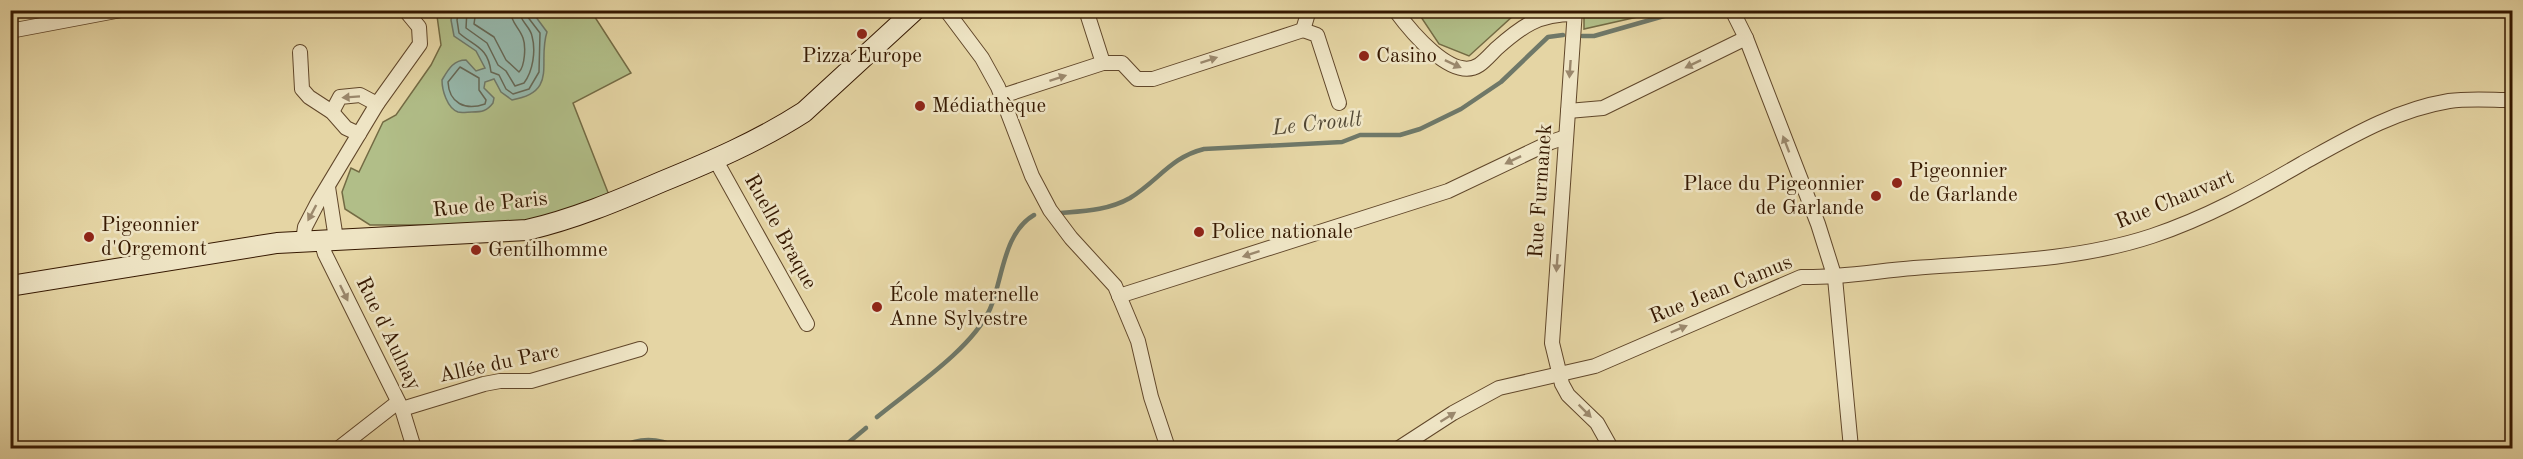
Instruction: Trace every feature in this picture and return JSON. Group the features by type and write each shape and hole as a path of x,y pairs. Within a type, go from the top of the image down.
{"street":[{"path":"10,31 121,10"},
{"path":"320,240 305,227 377,104 420,44 419,27 405,10"},
{"name":"Rue de Paris","path":"10,286 59,280 207,253 320,240 527,230 560,222 715,159 784,124 804,112 915,10"},
{"path":"946,10 982,58 1002,96 1032,176 1050,210 1071,238 1114,286 1138,341 1151,398 1168,448"},
{"path":"1086,10 1103,63"},
{"path":"1303,30 1309,10"},
{"path":"1395,10 1433,53 1456,67 1465,69 1479,65 1515,32 1533,20 1574,12"},
{"path":"1732,10 1746,39 1818,224 1835,278 1851,448"},
{"name":"Rue Furmanek","path":"1574,12 1552,343 1559,374 1568,395 1597,423 1611,448"},
{"path":"1002,96 1103,63 1122,63 1137,79 1153,79 1303,30 1317,35 1339,103"},
{"path":"1568,111 1603,108 1746,39"},
{"path":"300,52 302,89 309,97 332,112 346,128 359,134"},
{"path":"332,112 340,97 360,95 377,104"},
{"name":"Rue Chauvart","path":"1835,278 1910,268 2012,261 2112,248 2153,236 2226,206 2366,127 2407,112 2450,101 2512,100"},
{"path":"1119,296 1448,191 1566,137"},
{"name":"Ruelle Braque","path":"715,159 807,324"},
{"name":"Rue d'Aulnay","path":"328,187 320,240 400,406 414,448"},
{"name":"Rue Jean Camus","path":"1399,448 1453,413 1498,388 1595,366 1801,277 1835,278"},
{"name":"Allée du Parc","path":"400,406 484,384 500,381 531,381 640,349"},
{"path":"339,448 400,406"}],"green space":[{"path":"1584,10 1664,11 1584,29"},
{"path":"432,11 591,11 631,73 573,103 609,195 548,219 461,225 370,225 345,209 342,192 351,168 359,172 383,122 396,115 431,65 441,45 437,16"},
{"path":"1417,11 1539,11 1513,16 1469,56 1439,44"}],"water":[{"path":"530,10 547,32 543,74 536,90 527,96 512,100 501,92 494,79 485,82 484,88 494,98 489,108 476,112 454,110 446,98 442,84 449,69 461,60 466,60 476,71 485,68 476,51 454,36 451,20 453,11"}],"waterway":[{"name":"Le Croult","path":"1582,36 1594,36 1685,10"},
{"name":"Le Croult","path":"1061,213 1097,209 1122,202 1182,158 1204,149 1342,142 1360,135 1400,135 1420,129 1461,109 1501,82 1548,37 1563,35"},
{"name":"Le Croult","path":"877,417 939,368 970,339 990,309 1005,258 1016,233 1034,215"},
{"name":"Le Croult","path":"842,448 866,428"},
{"name":"Le Croult","path":"621,448 642,440 657,440 679,448"}],"place":[{"name":"Pizza Europe","path":"862,34"},
{"name":"Casino","path":"1364,56"},
{"name":"Médiathèque","path":"920,106"},
{"name":"Pigeonnier de Garlande","path":"1897,183"},
{"name":"Place du Pigeonnier de Garlande","path":"1876,196"},
{"name":"Police nationale","path":"1199,232"},
{"name":"Pigeonnier d'Orgemont","path":"89,237"},
{"name":"Gentilhomme","path":"476,250"},
{"name":"École maternelle Anne Sylvestre","path":"877,307"}]}
